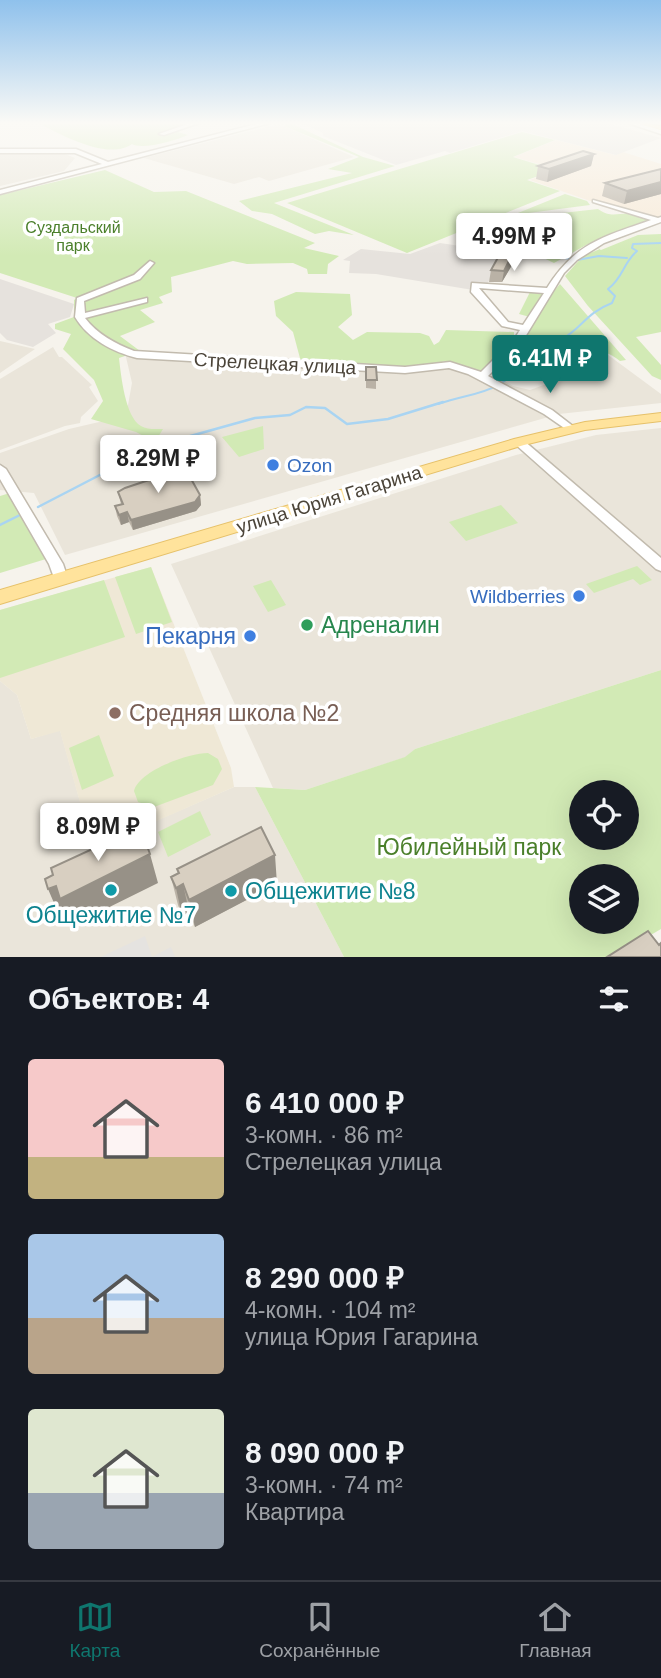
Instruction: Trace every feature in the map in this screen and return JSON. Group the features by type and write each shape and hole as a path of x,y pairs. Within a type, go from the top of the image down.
{"main road":[{"name":"улица Юрия Гагарина","path":"0,597 60,575 517,433 661,411"},
{"name":"улица Юрия Гагарина","path":"0,586 60,575 567,426 661,418"}],"street":[{"path":"0,192 98,167"},
{"path":"595,201 660,220"},
{"path":"482,377 527,329 572,260 601,241 660,220"},
{"path":"144,300 80,317 80,300 137,277 150,263"},
{"path":"527,329 505,324 474,290 475,285 550,291"},
{"name":"Стрелецкая улица","path":"80,317 82,324 120,350 137,355 405,370 450,365 494,383 567,426"},
{"path":"519,442 661,566"},
{"path":"0,469 60,575"}],"shaded area":[{"path":"0,167 68,167 64,171 0,186"},
{"path":"174,167 320,167 269,181 259,177 234,184"},
{"path":"549,167 661,167 661,219 655,221 530,180 557,169"},
{"path":"440,243 494,251 504,256 487,284 474,283 473,290 376,274 349,273 350,261 343,260 361,249 410,254"},
{"path":"0,279 74,304 70,317 48,324 56,333 33,347 7,340 0,333"},
{"path":"0,341 35,349 0,373"},
{"path":"53,347 59,357 92,385 89,387 98,401 81,417 80,423 0,450 0,379"},
{"path":"600,349 661,394 661,403 559,414 65,555 34,493 0,490 0,453 69,429 112,419 128,405 132,383 126,357 407,373 444,367 480,379 494,375 513,386 530,390 566,377"},
{"path":"661,428 661,670 415,749 406,757 305,790 273,788 171,564 516,455 596,435"},
{"name":"Средняя школа №2","path":"151,567 231,768 234,787 93,849 60,731 31,739 17,695 0,681 0,610"},
{"path":"0,681 17,695 31,739 60,730 93,848 234,787 255,787 344,957 0,957"},
{"path":"145,936 152,957 101,957"},
{"path":"171,947 175,957 152,957"}],"green space":[{"path":"334,167 393,167 274,203 354,235 329,231 315,234 272,214 252,211 239,201 352,173 328,169"},
{"path":"407,167 545,167 556,170 527,180 560,191 407,253 287,203"},
{"name":"Суздальский парк","path":"105,170 154,192 186,191 315,243 304,248 339,256 328,264 327,274 308,274 307,269 293,263 247,264 233,261 171,277 172,292 159,297 163,303 140,310 155,322 120,336 140,351 119,358 123,385 131,414 136,421 149,429 163,429 155,442 136,432 91,419 103,401 94,380 63,349 71,334 55,329 55,324 74,317 74,300 77,298 0,273 0,195"},
{"path":"565,194 587,201 590,205 513,215"},
{"path":"598,209 607,214 632,214 649,220 589,244 594,246 588,244 554,263 500,237 474,231 500,220"},
{"path":"661,234 661,332 636,337 661,365 661,380 652,376 588,306 565,276 583,256 638,235"},
{"path":"560,284 626,360 620,361 598,350 586,349 550,359 529,373 510,367 504,362 514,352 506,349 515,352 537,319 519,314 530,292 554,291"},
{"path":"296,292 350,294 352,315 338,327 353,340 367,332 420,333 429,336 434,345 446,330 514,332 514,338 506,349 480,372 447,361 407,368 301,362 293,332 276,316 274,301"},
{"path":"263,426 264,449 239,457 222,437"},
{"path":"10,493 46,559 0,573 0,496"},
{"path":"501,505 518,523 466,541 449,522"},
{"path":"637,566 652,580 640,585 633,579 594,593 586,584"},
{"path":"151,567 172,622 136,634 115,577"},
{"path":"104,580 125,637 0,678 0,610"},
{"path":"271,580 286,605 268,612 253,586"},
{"name":"Юбилейный парк","path":"661,670 661,929 613,957 344,957 255,787 305,790 405,757 415,749"},
{"path":"99,735 114,776 82,790 69,748"},
{"path":"208,753 218,759 222,769 213,785 154,807 138,802 134,791 154,770 177,760"},
{"path":"200,811 211,835 168,857 158,832"}],"building":[{"path":"661,169 661,182 627,191 605,183"},
{"path":"501,252 513,253 504,271 491,270"},
{"path":"366,367 376,367 377,380 366,380"},
{"path":"185,468 200,495 195,502 131,520 127,512 119,515 115,506 123,504 118,492"},
{"path":"140,827 150,854 60,899 56,886 48,889 45,879 53,875 51,868"},
{"path":"261,827 275,855 189,900 183,884 176,888 171,877 179,873 177,869"},
{"path":"648,931 659,945 661,943 661,957 607,957"}],"waterway":[{"path":"438,404 497,386 528,358 524,349 557,341 569,335 596,311 612,303 615,296 608,289 637,251 632,248 633,244 661,243"},
{"path":"520,251 577,260 599,256 627,258"},
{"path":"38,507 123,463 138,438 167,437 176,440 255,418 290,415 306,407 325,408 347,424 388,419 443,402"},
{"path":"0,525 22,514"}],"place":[{"name":"Ozon","path":"273,465"},
{"name":"Wildberries","path":"579,596"},
{"name":"Адреналин","path":"307,625"},
{"name":"Пекарня","path":"250,636"},
{"name":"Средняя школа №2","path":"115,713"},
{"name":"Общежитие №7","path":"111,890"},
{"name":"Общежитие №8","path":"231,891"}]}
